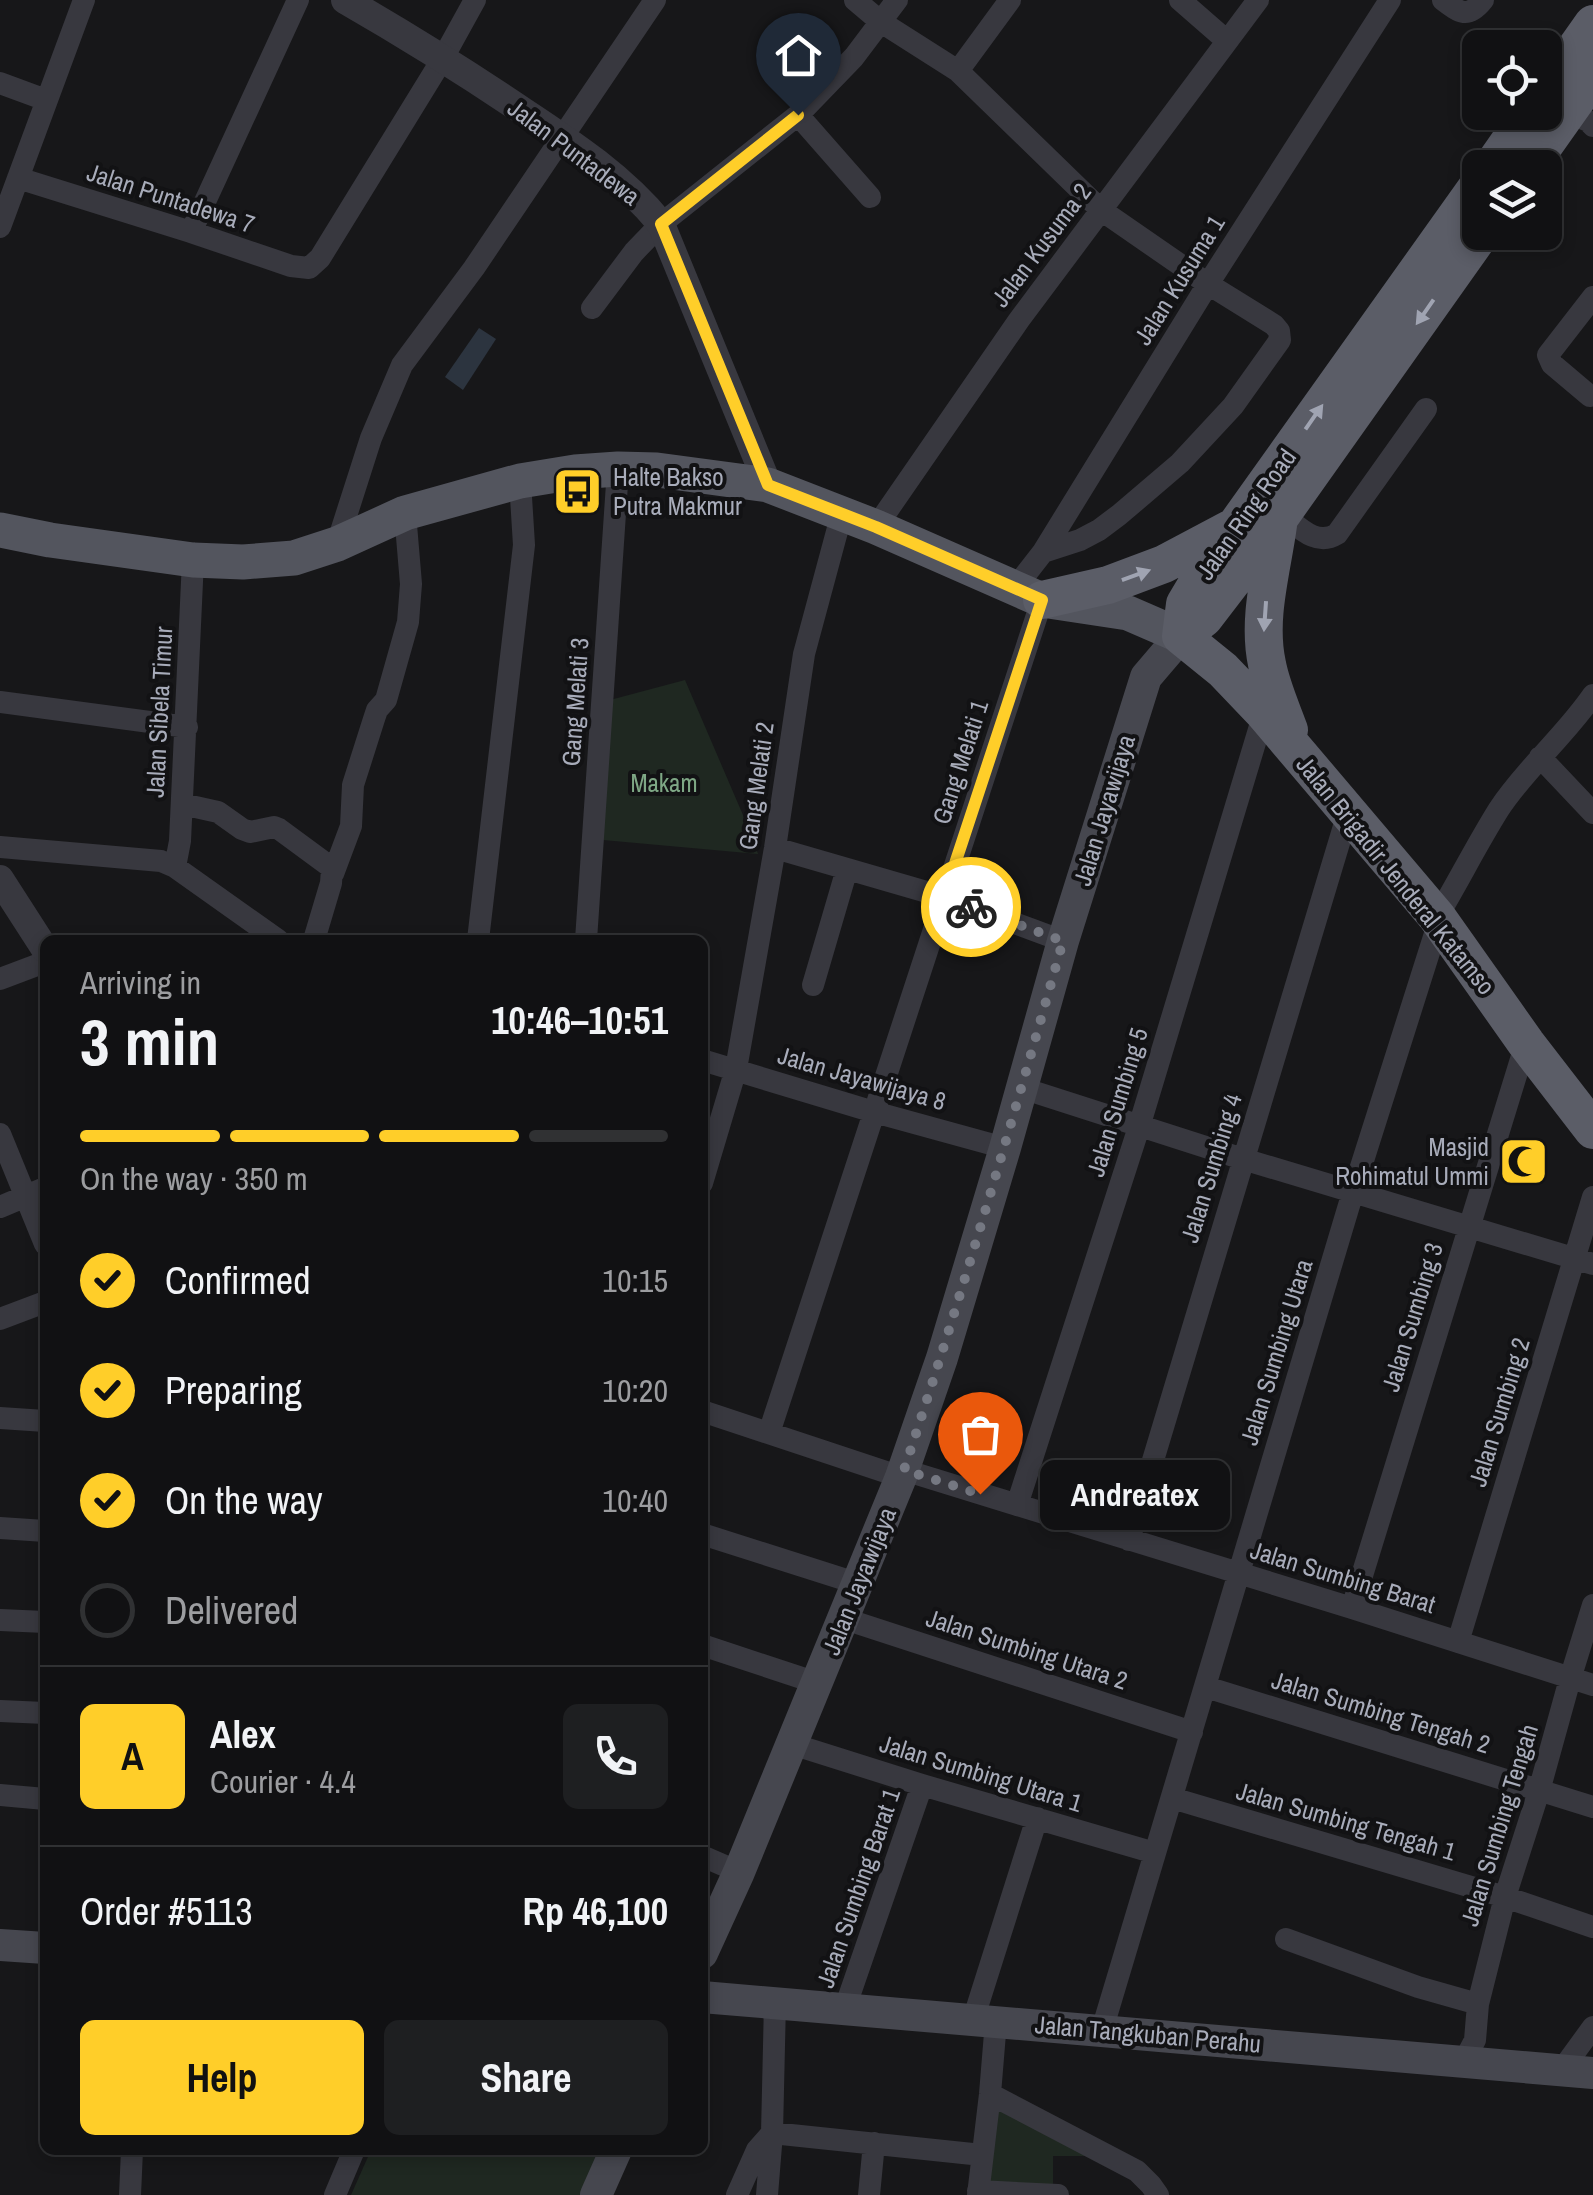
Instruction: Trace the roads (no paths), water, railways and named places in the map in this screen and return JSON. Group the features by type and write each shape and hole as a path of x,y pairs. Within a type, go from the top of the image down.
{"highway":[{"path":"1562,103 1593,24"},
{"path":"1562,108 1593,76"},
{"path":"1512,150 1536,130"},
{"name":"Jalan Ring Road","path":"1181,636 1185,604 1210,562 1462,208"},
{"name":"Jalan Ring Road","path":"1181,636 1204,618 1280,517 1469,250"},
{"path":"1280,517 1266,598 1264,637 1267,665 1298,751"},
{"path":"1028,594 1108,585 1164,564 1237,525"},
{"name":"Jalan Brigadir Jenderal Katamso","path":"1181,636 1223,670 1298,751 1438,919 1593,1130"}],"main road":[{"path":"0,530 193,560 294,558 404,514 520,481 618,469 690,473 768,485 876,527 1028,594 1128,613 1181,636"},
{"name":"Jalan Jayawijaya","path":"708,1941 845,1619 902,1474 942,1358 1063,941 1146,677 1181,636"},
{"path":"0,1945 40,1948"},
{"name":"Jalan Tangkuban Perahu","path":"708,1997 1577,2072"},
{"path":"596,2195 614,2155"}],"street":[{"path":"0,227 84,0"},
{"path":"192,232 298,0"},
{"name":"Jalan Puntadewa","path":"345,0 443,58 564,138 621,182 661,224 768,485"},
{"path":"443,58 475,0"},
{"path":"337,544 360,468 402,365 474,268 656,0"},
{"path":"855,0 881,22 958,71 1101,210 1279,331 1280,340 1233,406 1180,463 1099,530 1043,552"},
{"path":"592,308 634,252 661,224 798,115 854,57 897,0"},
{"path":"958,71 1010,0"},
{"path":"1180,0 1227,41"},
{"name":"Jalan Kusuma 2","path":"876,527 1019,320 1258,0"},
{"name":"Jalan Kusuma 1","path":"1028,594 1043,552 1390,0"},
{"path":"1442,0 1457,11 1466,12 1475,10 1483,0"},
{"name":"Jalan Puntadewa 7","path":"18,178 291,266 308,268 320,258 443,58"},
{"path":"0,83 46,100"},
{"path":"798,115 870,198"},
{"path":"1590,396 1552,364 1548,355 1593,297"},
{"path":"1280,517 1321,540 1337,534 1426,410"},
{"name":"Gang Melati 3","path":"586,935 618,469"},
{"path":"479,935 522,576 520,481"},
{"name":"Gang Melati 2","path":"708,1163 736,1070 804,654 842,513"},
{"path":"315,935 351,826 353,785 374,719 386,700 408,622 411,584 404,514"},
{"name":"Jalan Sibela Timur","path":"174,867 180,841 193,560"},
{"name":"Gang Melati 1","path":"770,1433 944,897 1028,594"},
{"name":"Jalan Sumbing Utara","path":"1102,2030 1438,919 1500,808 1593,695"},
{"path":"0,702 187,726"},
{"name":"Jalan Sumbing 5","path":"1017,1505 1139,1127 1264,712"},
{"path":"1540,757 1593,813"},
{"path":"182,804 218,812 250,832 279,828 332,868 333,874"},
{"name":"Jalan Sumbing 4","path":"1129,1540 1348,814"},
{"path":"0,847 161,861 271,935"},
{"path":"775,848 944,897 1063,941"},
{"path":"813,985 847,869"},
{"path":"0,879 40,940"},
{"path":"0,979 40,964"},
{"name":"Jalan Sumbing 3","path":"1352,1608 1526,1043"},
{"name":"Jalan Jayawijaya 8","path":"708,1062 1006,1148"},
{"path":"1022,1088 1243,1159 1584,1260"},
{"path":"0,1134 34,1192 40,1220"},
{"path":"0,1207 34,1192"},
{"name":"Jalan Sumbing 2","path":"1458,1642 1584,1260 1593,1197"},
{"path":"0,1319 40,1304"},
{"name":"Jalan Sumbing Barat","path":"708,1413 1593,1685"},
{"path":"0,1418 40,1421"},
{"path":"0,1528 40,1531"},
{"path":"708,1536 859,1584"},
{"name":"Jalan Sumbing Tengah","path":"1464,2061 1476,2040 1478,2004 1505,1897 1593,1605"},
{"name":"Jalan Sumbing Utara 2","path":"845,1619 1192,1732"},
{"path":"0,1620 40,1622"},
{"path":"708,1648 817,1683"},
{"name":"Jalan Sumbing Tengah 2","path":"1206,1686 1593,1807"},
{"path":"0,1711 40,1713"},
{"name":"Jalan Sumbing Utara 1","path":"792,1744 1155,1853"},
{"name":"Jalan Sumbing Barat 1","path":"844,2008 922,1785"},
{"path":"0,1796 40,1798"},
{"name":"Jalan Sumbing Tengah 1","path":"1172,1798 1593,1927"},
{"path":"1037,1818 985,2020 990,2094 978,2193 1058,2195"},
{"path":"708,1859 739,1872"},
{"path":"1286,1939 1418,1987 1478,2004"},
{"path":"766,2195 772,2133 775,2002"},
{"path":"1577,2072 1593,2026"},
{"path":"990,2094 1138,2171 1158,2195"},
{"path":"772,2133 982,2155"},
{"path":"737,2195 757,2150 772,2133"},
{"path":"869,2195 874,2143"},
{"path":"130,2195 132,2155"},
{"path":"336,2195 352,2155"}],"water":[{"path":"479,328 496,339 463,390 445,377"}],"place":[{"name":"Halte Bakso Putra Makmur","path":"578,491"},
{"name":"Masjid Rohimatul Ummi","path":"1524,1161"},
{"name":"Andreatex","path":"980,1494"}],"park label":[{"name":"Makam","path":"664,783"}]}
